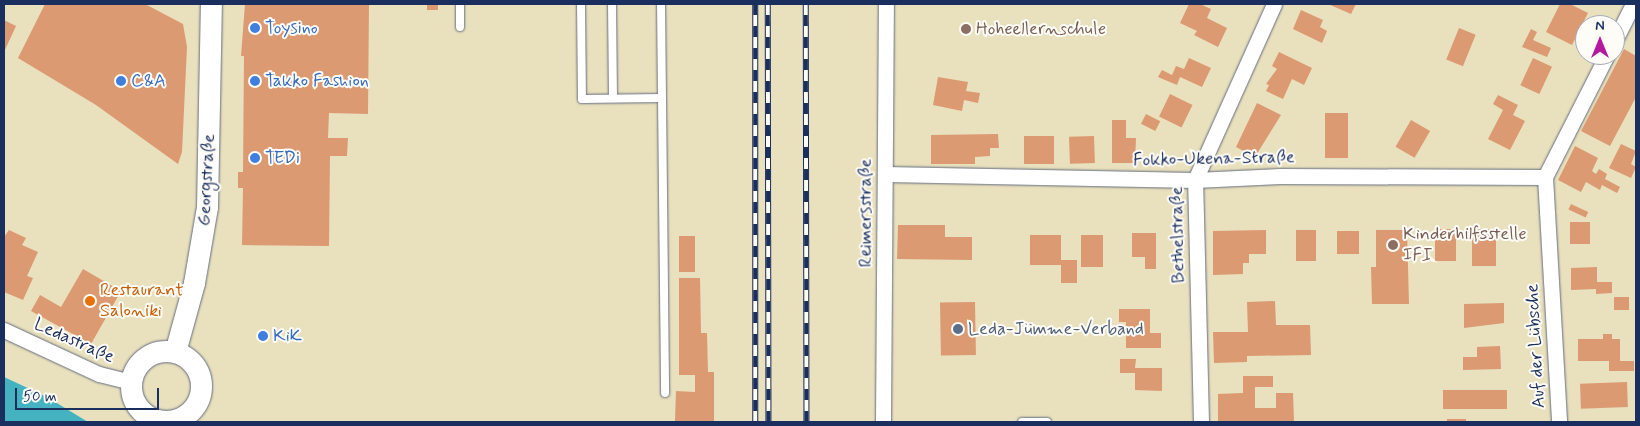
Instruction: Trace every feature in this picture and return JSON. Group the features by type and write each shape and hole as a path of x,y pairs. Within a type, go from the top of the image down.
{"main road":[{"name":"Georgstraße","path":"175,352 196,275 207,207 207,4"},
{"path":"163,351 175,352 192,363 201,381 200,394 194,406 179,420 161,420 145,414 134,400 131,382 134,370 146,357 163,351"}],"street":[{"name":"Reimersstraße","path":"883,422 886,4"},
{"name":"Bethelstraße","path":"1201,422 1195,180 1274,4"},
{"path":"1625,20 1633,4"},
{"path":"1545,177 1602,65"},
{"name":"Fokko-Ukena-Straße","path":"885,174 1195,180 1280,176 1545,177"},
{"name":"Auf der Lübsche","path":"1545,177 1559,422"},
{"name":"Ledastraße","path":"4,330 99,374 131,382"}],"lane":[{"path":"460,4 460,27"},
{"path":"581,4 582,99 662,98"},
{"path":"612,4 613,98"},
{"path":"661,4 665,393"},
{"path":"1022,422 1048,422"}],"water":[{"path":"4,377 47,397 88,422 4,422"}],"building":[{"name":"C&A","path":"45,4 145,4 183,24 187,47 182,152 178,164 96,105 18,58"},
{"path":"245,4 369,4 368,114 329,113 328,138 348,138 347,156 330,156 329,246 242,245 243,188 238,188 238,172 243,172 244,56 241,56"},
{"path":"427,4 438,4 438,10 427,10"},
{"path":"1189,4 1200,4 1211,9 1207,18 1227,28 1218,47 1194,35 1197,31 1180,23"},
{"path":"1328,4 1356,4 1351,14"},
{"path":"1560,4 1570,4 1588,13 1587,15 1575,15 1575,39 1572,45 1546,32"},
{"path":"1301,10 1323,20 1320,27 1327,31 1322,43 1293,29"},
{"path":"4,20 16,26 4,52"},
{"path":"1459,28 1476,35 1463,66 1446,60"},
{"path":"1531,29 1537,32 1533,40 1551,48 1547,57 1522,47"},
{"path":"1625,50 1636,56 1636,97 1610,146 1581,131 1616,65 1625,65"},
{"path":"1279,52 1312,68 1304,85 1292,79 1283,99 1266,91 1269,85 1266,84 1277,69 1272,66"},
{"path":"1189,58 1211,68 1202,87 1180,77 1177,85 1158,77 1162,70 1172,75 1176,66 1184,69"},
{"path":"1533,58 1552,67 1539,94 1520,85"},
{"path":"938,77 968,82 966,91 980,93 978,103 964,100 962,111 933,105"},
{"path":"1170,94 1192,105 1182,127 1159,116"},
{"path":"1498,95 1518,105 1513,115 1525,121 1510,150 1488,139 1503,110 1493,104"},
{"path":"1257,103 1281,115 1255,157 1236,147"},
{"path":"1325,113 1348,113 1348,158 1325,158"},
{"path":"1146,114 1160,121 1155,131 1141,124"},
{"path":"1112,120 1126,120 1126,138 1136,138 1135,163 1112,163"},
{"path":"1411,120 1430,131 1415,158 1396,147"},
{"path":"998,134 999,148 990,148 990,156 975,157 975,164 931,164 931,135"},
{"path":"1024,136 1054,136 1054,164 1024,164"},
{"path":"1094,136 1095,163 1070,164 1069,137"},
{"path":"1621,144 1636,151 1631,164 1636,167 1631,178 1609,168"},
{"path":"1575,146 1598,158 1592,171 1596,174 1599,169 1607,174 1605,179 1620,187 1617,193 1602,185 1600,190 1586,182 1581,192 1558,180"},
{"path":"1571,204 1588,212 1586,217 1568,209"},
{"path":"1570,222 1590,222 1590,244 1570,244"},
{"path":"898,225 945,225 945,237 972,237 972,260 897,259"},
{"path":"1435,229 1456,229 1456,261 1435,261"},
{"path":"1472,229 1496,229 1496,266 1472,266"},
{"path":"9,230 26,238 22,245 38,252 27,276 33,278 23,300 4,292 4,237"},
{"path":"1266,230 1266,254 1249,254 1249,263 1243,263 1243,274 1213,275 1213,231"},
{"path":"1296,230 1316,230 1316,261 1296,261"},
{"path":"1376,230 1407,230 1409,304 1372,304 1371,267 1376,267"},
{"path":"1337,231 1359,231 1359,254 1337,254"},
{"path":"1132,233 1156,233 1156,269 1145,269 1145,257 1132,257"},
{"path":"1030,235 1061,235 1061,260 1077,260 1077,283 1061,283 1061,265 1030,265"},
{"path":"1081,235 1103,235 1103,267 1081,267"},
{"path":"679,236 695,236 695,272 679,272"},
{"path":"1597,267 1597,282 1612,282 1612,293 1596,294 1596,289 1571,290 1571,268"},
{"name":"Restaurant Saloniki","path":"83,269 121,291 91,344 31,311 40,295 61,307"},
{"path":"679,278 700,278 701,333 707,333 708,372 714,372 714,422 675,421 676,391 695,392 695,375 679,375"},
{"path":"1614,297 1629,297 1629,310 1614,310"},
{"path":"1275,301 1276,325 1310,325 1311,355 1247,356 1247,362 1214,363 1213,332 1248,332 1247,302"},
{"name":"Leda-Jümme-Verband","path":"975,302 976,355 941,356 940,303"},
{"path":"1504,303 1504,323 1464,328 1464,304"},
{"path":"1119,309 1150,309 1150,333 1161,333 1161,348 1126,348 1126,322 1119,322"},
{"path":"1603,334 1612,334 1612,339 1620,339 1620,361 1634,361 1634,371 1609,371 1609,361 1578,361 1578,339 1603,339"},
{"path":"1500,346 1501,369 1463,370 1463,357 1477,357 1477,347"},
{"path":"1120,359 1136,359 1135,368 1162,368 1162,391 1135,390 1135,373 1120,373"},
{"path":"1243,376 1273,376 1273,387 1255,387 1255,408 1276,408 1276,393 1293,393 1294,422 1218,422 1218,394 1243,393"},
{"path":"1627,382 1628,407 1581,409 1580,384"},
{"path":"1443,390 1507,390 1507,409 1443,409"},
{"path":"1447,419 1466,419 1466,422 1447,422"}],"railway":[{"path":"755,4 755,422"},
{"path":"768,4 769,422"},
{"path":"806,4 807,422"}],"place":[{"name":"Toysino","path":"255,28"},
{"name":"Hoheellernschule","path":"966,29"},
{"name":"C&A","path":"121,81"},
{"name":"Takko Fashion","path":"255,81"},
{"name":"TEDi","path":"255,158"},
{"name":"Kinderhilfsstelle IFI","path":"1393,245"},
{"name":"Restaurant Saloniki","path":"90,301"},
{"name":"Leda-Jümme-Verband","path":"958,329"},
{"name":"KiK","path":"263,336"}]}
